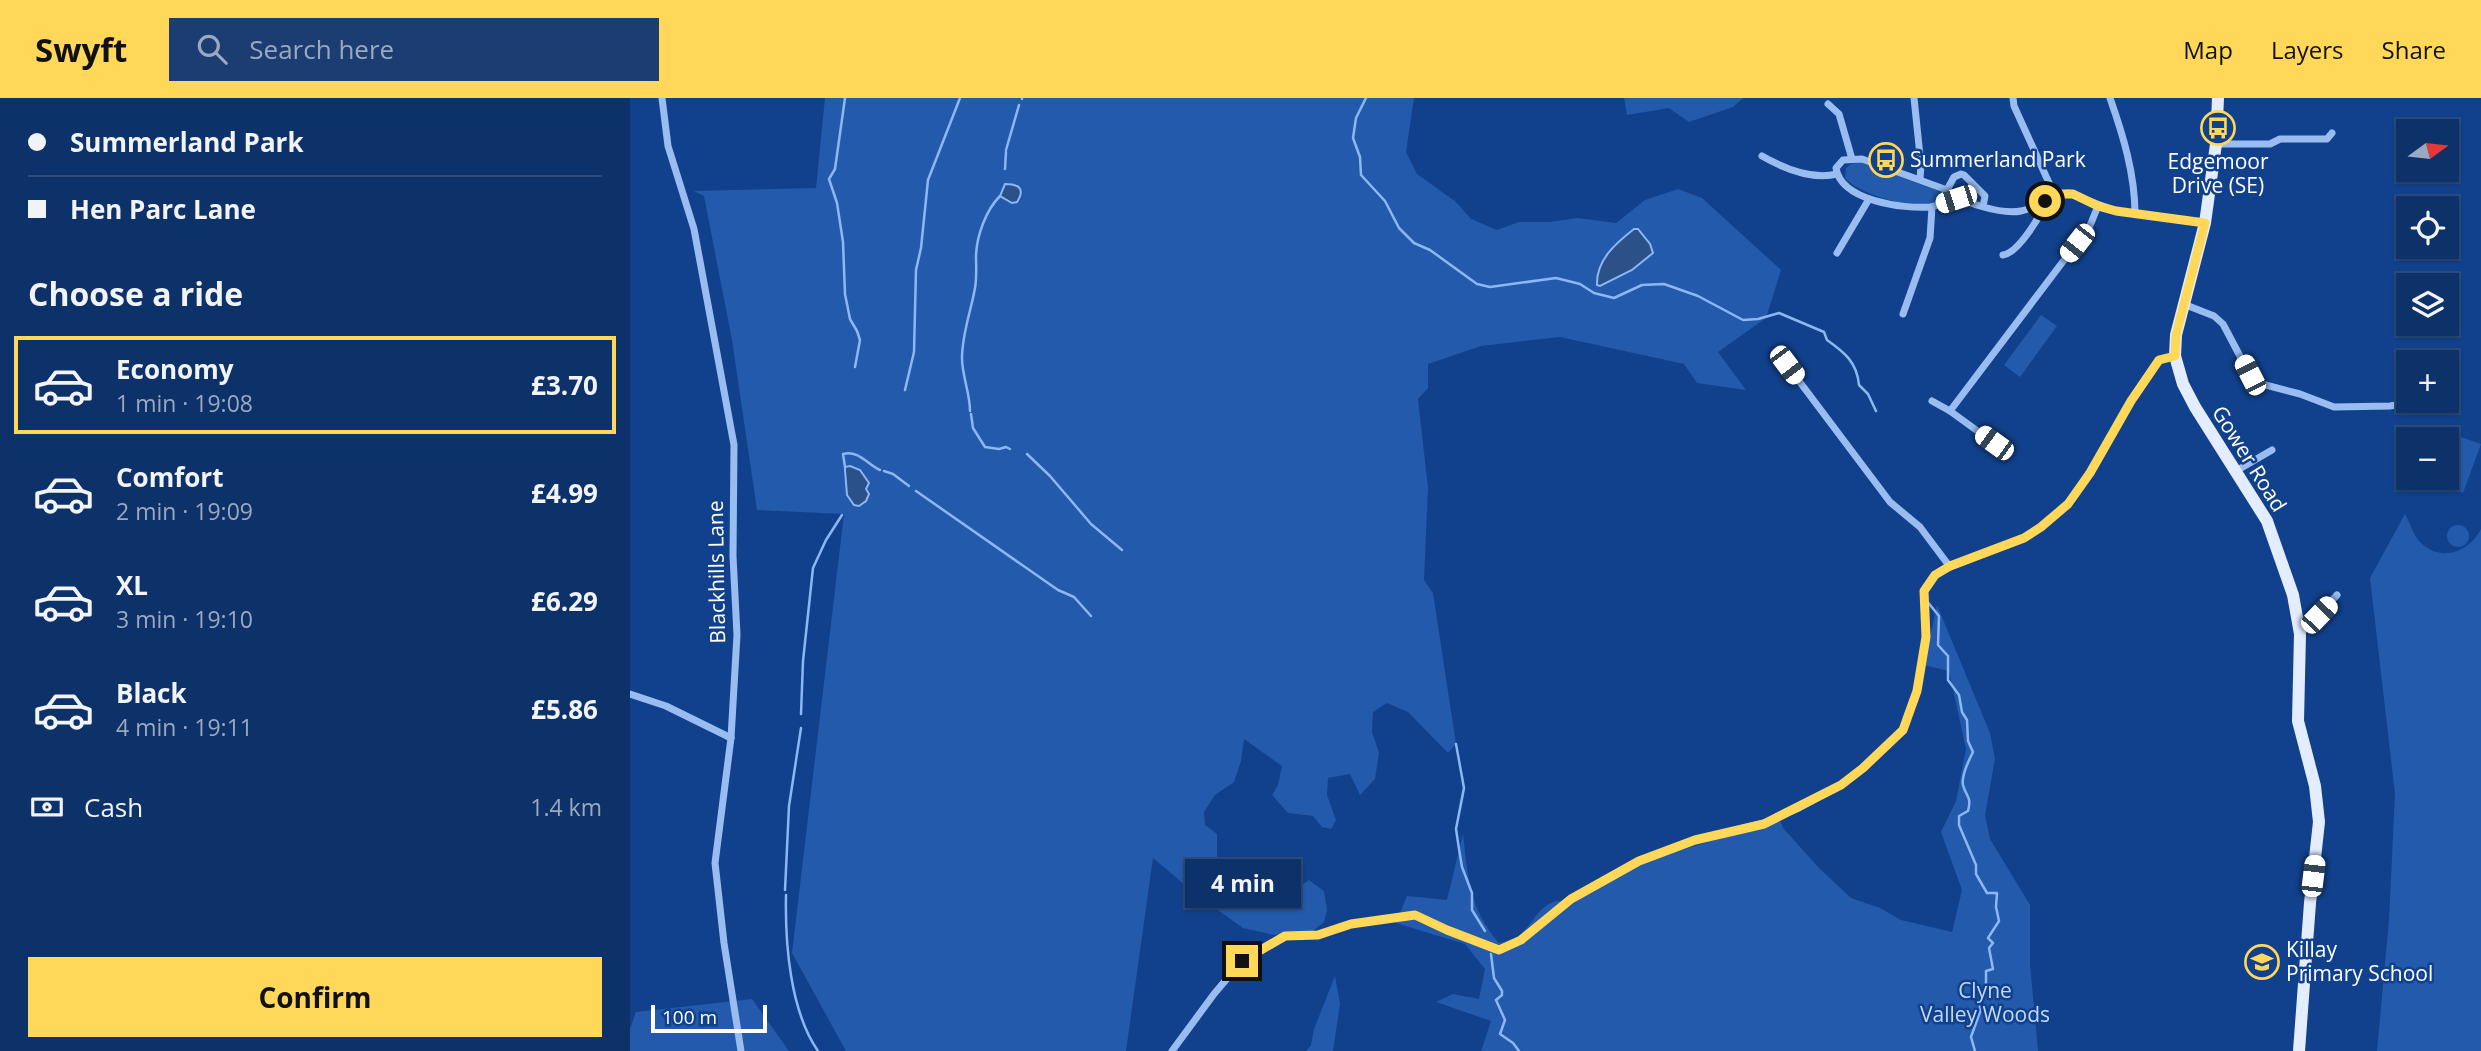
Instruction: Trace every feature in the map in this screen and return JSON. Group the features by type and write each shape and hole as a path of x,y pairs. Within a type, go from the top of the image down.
{"main road":[{"name":"Gower Road","path":"2218,98 2216,144 2205,223 2186,305 2176,335 2175,356 2177,370 2194,407 2256,500 2275,541 2293,595 2300,634 2298,721 2315,786 2319,822 2299,1051"}],"street":[{"name":"Blackhills Lane","path":"662,98 668,146 694,229 734,445 733,556 737,635 731,738 715,863 741,1051"},
{"path":"1914,98 1920,179"},
{"path":"2014,98 2014,106 2055,196"},
{"path":"2110,98 2131,171 2135,214"},
{"path":"1828,104 1839,114 1853,159"},
{"path":"2216,144 2270,144 2280,135 2327,138 2332,133"},
{"path":"1762,156 1777,165 1797,171 1822,176 1837,174"},
{"path":"1956,199 1932,206 1885,204 1850,191 1837,174 1839,164 1862,159 1947,190 1956,199 2004,211 2021,211 2055,196 2073,194 2098,206 2205,223"},
{"path":"1947,190 1954,177 1965,175 1985,196 1983,206"},
{"path":"1837,253 1869,199"},
{"path":"2003,255 2009,254 2026,236 2045,201"},
{"path":"1903,314 1930,238 1932,206"},
{"path":"1950,411 2083,235 2098,206"},
{"path":"2186,305 2214,316 2223,324 2250,375 2258,383 2300,394 2334,407 2396,404"},
{"path":"1172,1051 1214,993 1242,961 1285,936 1318,935 1351,924 1415,915 1499,950 1521,940 1571,899 1639,861 1695,840 1764,824 1841,785 1903,730 1917,691 1926,637 1924,591 1935,575 1950,566 2024,538 2068,504 2159,360 2175,356"},
{"path":"1787,365 1890,502 1920,527 1950,566"},
{"path":"1932,401 1994,443"},
{"path":"2236,471 2272,450"},
{"path":"2300,634 2337,595"},
{"path":"630,694 666,706 731,738"}],"green space":[{"path":"825,98 1414,98 1406,152 1417,174 1456,202 1471,219 1497,230 1519,222 1550,222 1577,218 1616,223 1645,200 1678,189 1702,198 1781,270 1766,318 1718,352 1746,390 1697,383 1684,364 1560,337 1481,346 1428,364 1428,388 1418,399 1428,488 1424,580 1433,593 1456,744 1448,753 1408,712 1387,703 1373,712 1372,732 1379,753 1375,779 1360,795 1350,774 1328,778 1327,795 1336,820 1331,829 1322,827 1313,816 1288,813 1272,795 1278,785 1282,766 1244,739 1234,782 1215,795 1204,812 1205,825 1217,834 1217,867 1226,878 1275,904 1309,880 1324,891 1327,910 1324,922 1313,931 1274,935 1243,928 1197,895 1153,858 1126,1051 846,1051 792,953 844,514 757,510 732,340 704,196 694,191 816,188"},
{"path":"1624,98 1743,98 1733,107 1689,122 1669,108 1627,115"},
{"path":"1860,162 1944,193 1946,197 1937,202 1910,204 1865,192 1845,178 1846,168"},
{"path":"2041,315 2057,326 2020,377 2004,365"},
{"path":"2459,436 2481,444 2463,493 2455,490 2459,490"},
{"path":"2405,514 2419,540 2429,549 2438,552 2455,552 2463,548 2481,529 2481,1051 2377,1051 2389,920 2395,794 2370,578"},
{"path":"2458,525 2466,528 2469,536 2466,544 2458,547 2450,544 2447,536 2450,528"},
{"name":"Clyne Valley Woods","path":"1937,605 1990,733 1995,759 1985,815 1990,839 2030,905 2030,965 2038,1051 1481,1051 1491,1021 1436,1002 1453,994 1479,999 1485,969 1465,944 1396,923 1407,896 1447,900 1463,834 1469,879 1476,905 1499,943 1520,935 1548,904 1562,901 1541,920 1542,926 1584,895 1652,859 1780,820 1783,828 1819,868 1851,898 1880,908 1901,920 1952,932 1962,890 1941,832 1956,801 1966,749 1949,671 1924,665"},
{"path":"1335,976 1340,1004 1333,1051 1306,1051 1311,1045 1314,1029"},
{"path":"752,999 789,1051 630,1051 630,1029 636,1012"}],"shaded area":[{"path":"1005,184 1014,185 1021,190 1017,202 1012,203 1000,196"},
{"path":"1634,229 1638,229 1650,244 1653,253 1632,270 1600,286 1597,285 1604,260 1614,246"},
{"path":"845,467 860,470 869,483 866,501 859,506 854,505 847,495"}],"waterway":[{"path":"845,98 835,169 829,179 837,203 843,242 845,294 850,319 860,340 855,367"},
{"path":"905,390 914,352 916,270 928,180 960,98"},
{"path":"1366,98 1356,118 1353,138 1360,157 1361,175 1385,201 1399,228 1414,243 1430,250 1477,284 1490,287 1556,278 1580,284 1594,293 1614,298 1642,285 1664,284 1698,296 1743,320 1779,313 1824,332 1827,340 1844,353 1856,370 1859,385 1868,394 1876,411"},
{"path":"1006,150 1019,105"},
{"path":"1005,169 1006,152"},
{"path":"970,411 962,365 963,340 976,284 978,239 983,223 1000,196"},
{"path":"971,414 973,428 985,447 1010,449"},
{"path":"845,467 843,454 849,453 880,470"},
{"path":"1027,454 1050,476 1091,524 1122,550"},
{"path":"884,471 909,486"},
{"path":"916,491 1058,590 1074,597 1091,616"},
{"path":"801,714 803,661 813,568 842,515"},
{"path":"1926,600 1939,616 1938,645 1948,656 1948,680 1959,695 1962,712 1967,720 1968,741 1973,752 1963,781 1969,806 1968,811 1959,816 1959,825 1976,865 1976,874 1987,893 1997,893 1999,921 1988,938 1993,943 1989,948 1993,969 1986,971 1986,988 1980,998 1980,1012 1971,1037 1975,1051"},
{"path":"785,890 789,806 801,728"},
{"path":"1456,744 1464,788 1456,829 1459,849 1462,867 1472,893 1472,910 1485,931"},
{"path":"786,895 788,955 795,997 818,1051"},
{"path":"1491,954 1494,978 1502,991 1502,995 1496,1000 1505,1020 1500,1034 1519,1051"}],"place":[{"name":"Edgemoor Drive (SE)","path":"2218,128"},
{"name":"Summerland Park","path":"1886,160"},
{"name":"Killay Primary School","path":"2262,962"}],"route":[{"path":"1242,961 1285,936 1318,935 1351,924 1415,915 1499,950 1521,940 1571,899 1639,861 1695,840 1764,824 1841,785 1863,768 1903,730 1917,691 1926,637 1924,591 1935,575 1950,566 2024,538 2068,504 2159,360 2165,356 2175,356 2176,335 2186,305 2205,223 2116,211 2068,193 2045,201"}]}
